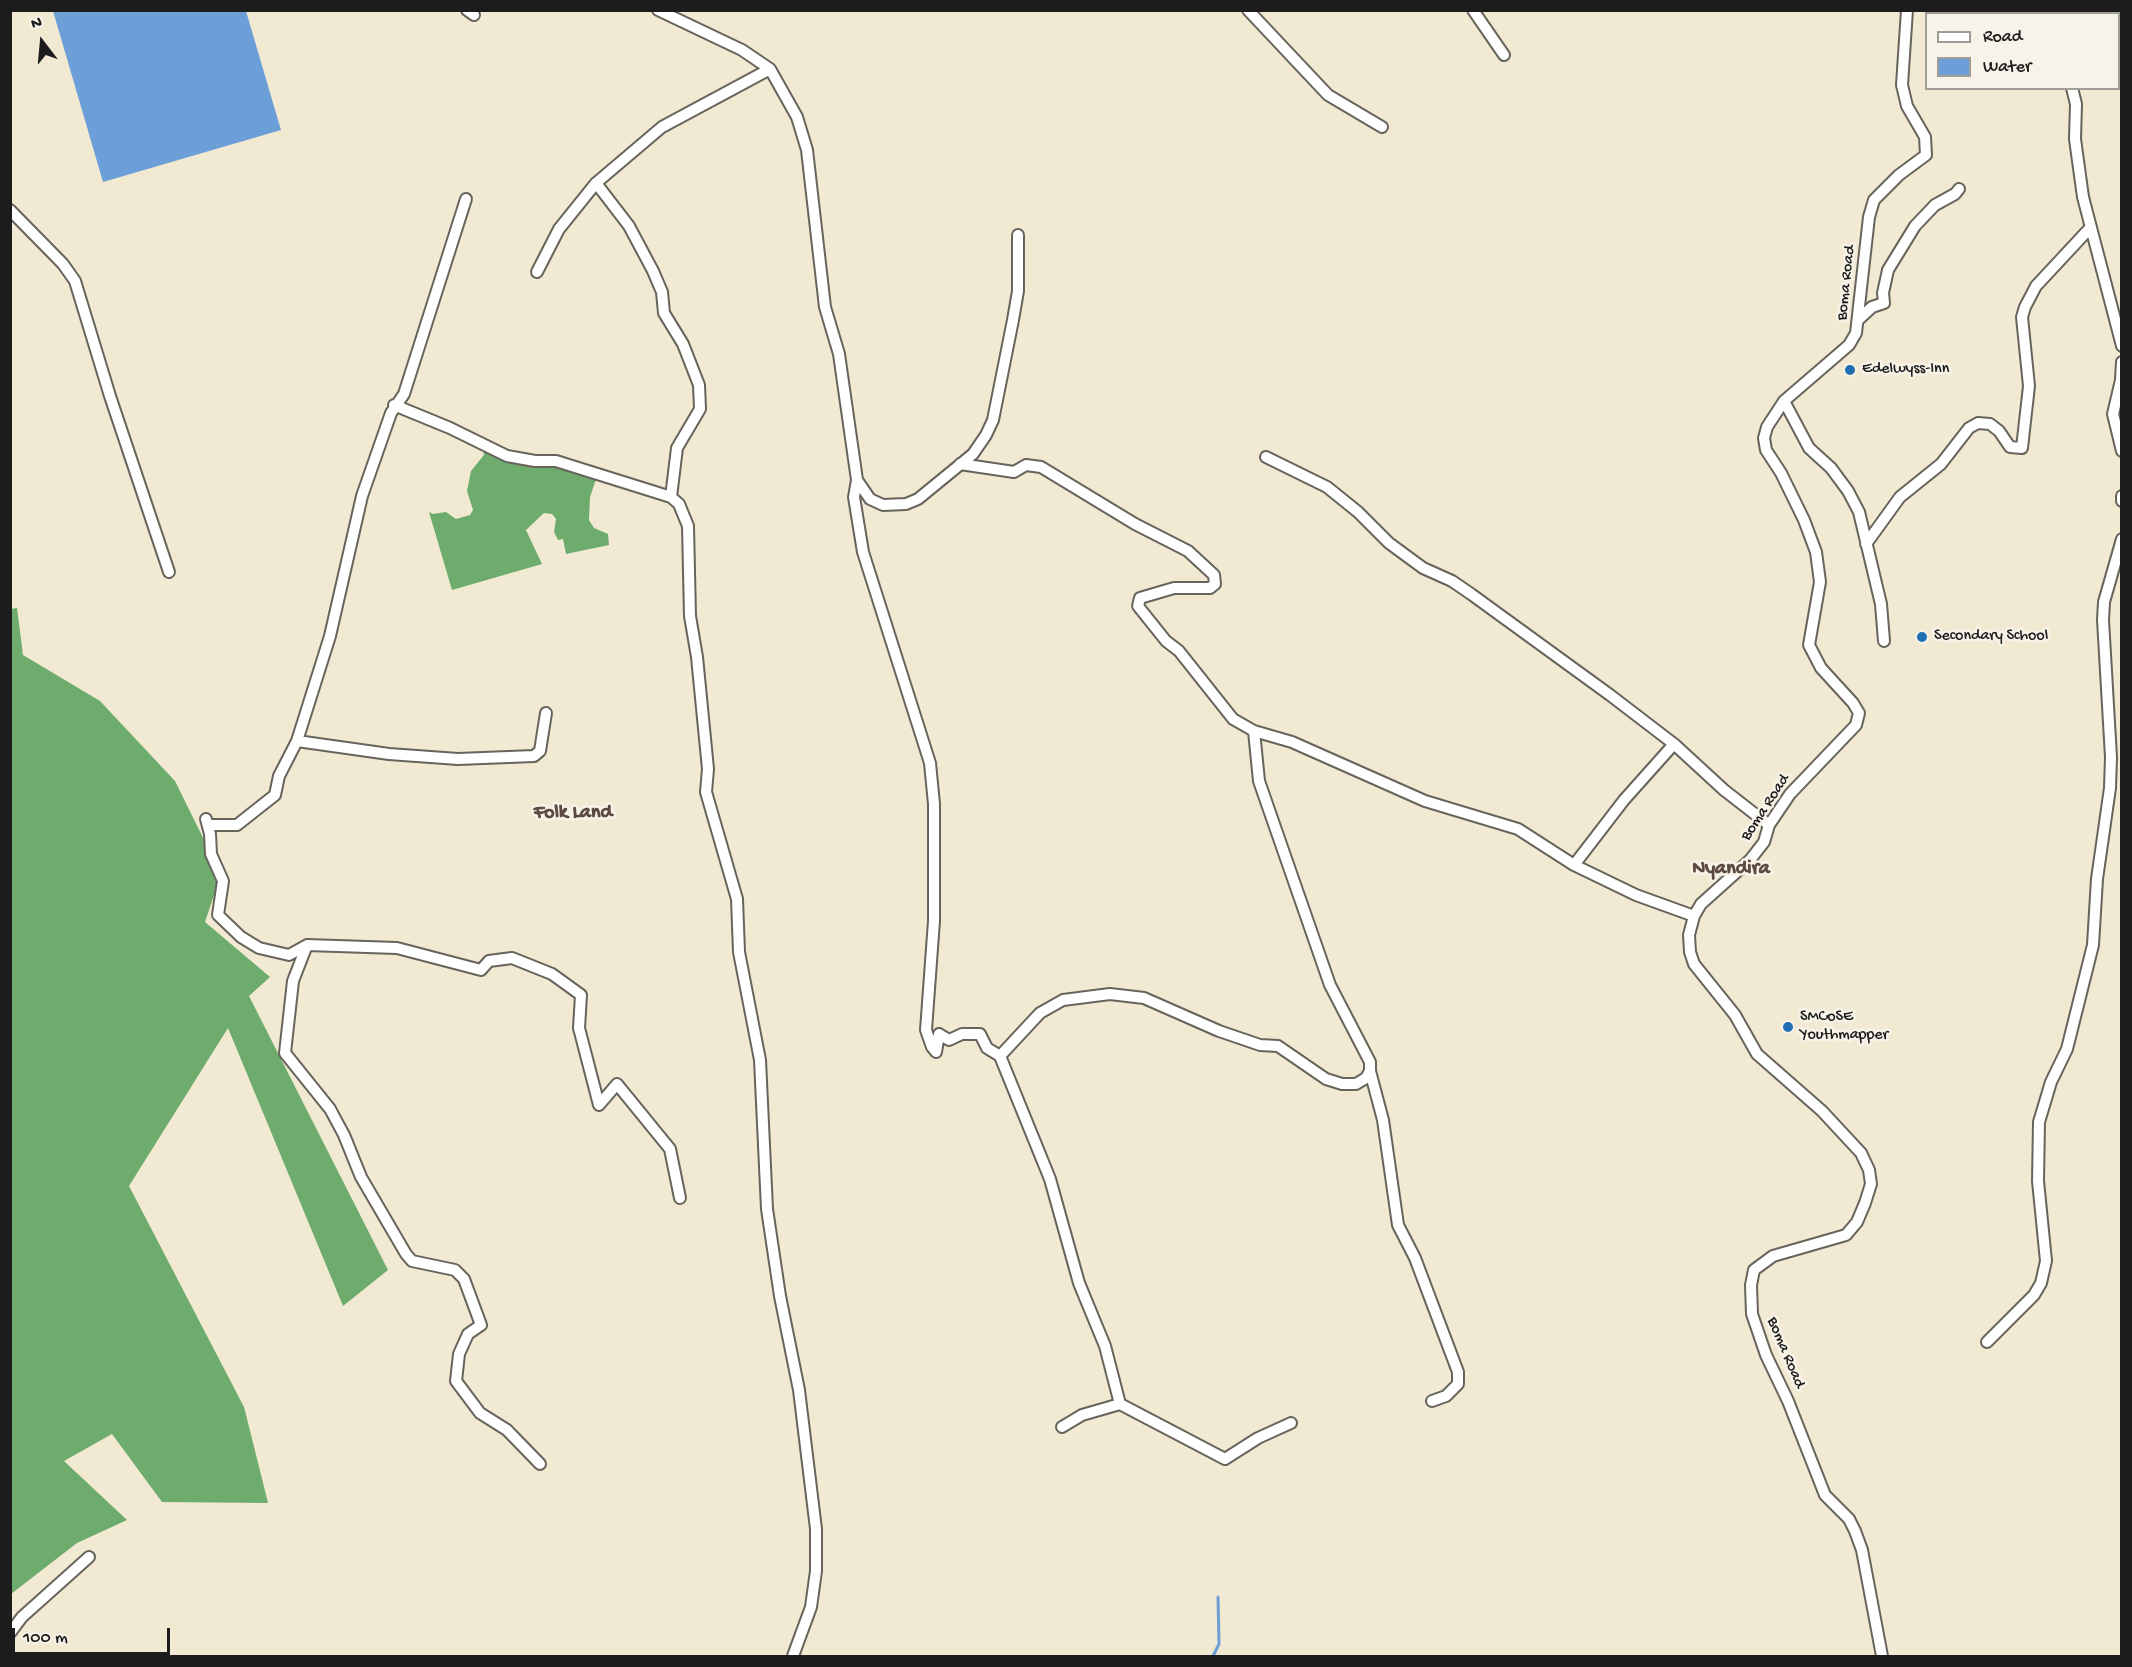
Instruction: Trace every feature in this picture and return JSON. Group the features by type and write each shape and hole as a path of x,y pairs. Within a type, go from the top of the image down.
{"street":[{"path":"658,10 742,50 770,69 797,117 807,150 825,307 839,354 857,480 854,497 863,552 930,763 934,804 934,921 926,1030 936,1052 939,1034 949,1040 962,1034 980,1034 987,1048 1000,1056 1050,1179 1078,1283 1105,1346 1120,1404"},
{"path":"1248,10 1328,95 1382,128"},
{"path":"1473,10 1504,55"},
{"name":"Boma Road","path":"1882,1656 1862,1550 1855,1530 1849,1519 1825,1495 1788,1401 1766,1355 1752,1314 1751,1285 1754,1270 1773,1256 1846,1235 1857,1222 1871,1184 1869,1170 1861,1153 1822,1111 1757,1054 1735,1015 1701,975 1690,952 1689,935 1694,916 1701,904 1749,860 1764,842 1769,825 1809,771 1856,725 1859,714 1853,703 1821,668 1809,645 1820,582 1816,552 1804,520 1766,450 1764,438 1767,427 1784,401 1848,345 1856,333 1869,217 1874,200 1899,175 1926,154 1925,137 1907,106 1902,85 1907,10"},
{"path":"537,272 558,229 576,205 624,157 663,127 770,69"},
{"path":"2072,90 2076,104 2075,139 2078,170 2090,228 2121,346"},
{"path":"596,183 629,226 653,271 662,292 664,313 683,344 699,385 700,409 677,448 671,497"},
{"path":"1858,319 1872,307 1884,303 1883,293 1888,270 1915,226 1935,205 1955,194 1959,189"},
{"path":"466,200 404,394 394,405 362,496 330,636 297,741 279,776 275,795 264,806 237,825 207,822 211,854 223,881 218,915 241,937 259,948 289,955 307,945 397,948 481,970 489,961 512,958 552,974 581,995 579,1028 599,1106 617,1084 670,1149 680,1198"},
{"path":"10,210 63,264 75,281 110,396 170,572"},
{"path":"1866,544 1900,497 1941,464 1969,428 1978,423 1990,424 1999,431 2010,447 2022,448 2029,386 2022,317 2025,307 2036,286 2090,228"},
{"path":"857,480 870,499 883,505 906,504 918,499 973,454 993,420 1018,291 1018,235"},
{"path":"2121,362 2121,380 2113,414 2121,451"},
{"path":"1784,401 1809,448 1831,468 1848,491 1859,512 1881,604 1884,641"},
{"path":"394,405 507,456 535,461 556,461 671,497 679,504 689,535 690,616 697,657 708,769 706,792 736,899 739,952 760,1060 768,1218 799,1390 816,1529 816,1571 811,1607 793,1656"},
{"path":"1266,457 1327,487 1358,512 1389,543 1423,568 1452,581 1471,594 1674,744 1724,790 1769,825"},
{"path":"960,464 1014,472 1026,465 1041,467 1135,524 1188,551 1214,575 1214,586 1174,588 1140,598 1138,606 1166,641 1179,651 1233,719 1254,731 1292,742 1425,801 1518,829 1574,865 1636,896 1694,916"},
{"path":"2121,496 2121,501"},
{"path":"1987,1342 2034,1295 2041,1283 2046,1261 2039,1191 2039,1122 2050,1082 2067,1049 2093,945 2097,879 2111,768 2109,697 2103,639 2104,602 2121,539"},
{"path":"297,741 389,754 458,759 534,756 540,751 546,713"},
{"path":"1254,731 1259,781 1281,848 1315,935 1330,985 1365,1049 1383,1120 1398,1225 1414,1257 1458,1372 1458,1384 1446,1396 1432,1401"},
{"path":"1574,865 1624,800 1674,744"},
{"path":"307,945 293,981 285,1053 330,1109 344,1134 361,1177 412,1262 454,1270 464,1279 481,1325 468,1334 459,1354 456,1381 480,1413 507,1430 540,1464"},
{"path":"1000,1056 1040,1013 1063,1000 1110,994 1144,998 1219,1031 1260,1045 1278,1046 1326,1079 1342,1084 1356,1084 1366,1078 1370,1071"},
{"path":"1062,1426 1082,1415 1120,1404 1225,1459 1258,1438 1291,1423"},
{"path":"10,1633 22,1617 89,1557"}],"green space":[{"path":"482,443 537,461 597,476 590,497 589,520 594,528 608,534 609,545 566,554 563,539 558,540 554,532 556,519 552,514 544,513 526,530 542,564 452,590 429,512 433,514 446,512 456,519 470,515 473,510 467,491 471,471 484,455"},
{"path":"17,608 23,655 100,701 175,781 211,854 217,886 205,922 270,977 249,996 388,1270 343,1306 228,1028 129,1186 244,1407 268,1503 162,1502 112,1434 64,1461 127,1520 77,1543 11,1594 10,609"}],"water":[{"path":"53,11 246,11 281,130 103,182"}],"waterway":[{"path":"1213,1656 1219,1644 1218,1597"}],"place":[{"name":"Edelwyss-Inn","path":"1850,370"},
{"name":"Secondary School","path":"1922,637"},
{"name":"SMCoSE Youthmapper","path":"1788,1027"}],"district":[{"name":"Folk Land","path":"573,814"},
{"name":"Nyandira","path":"1731,870"}]}
